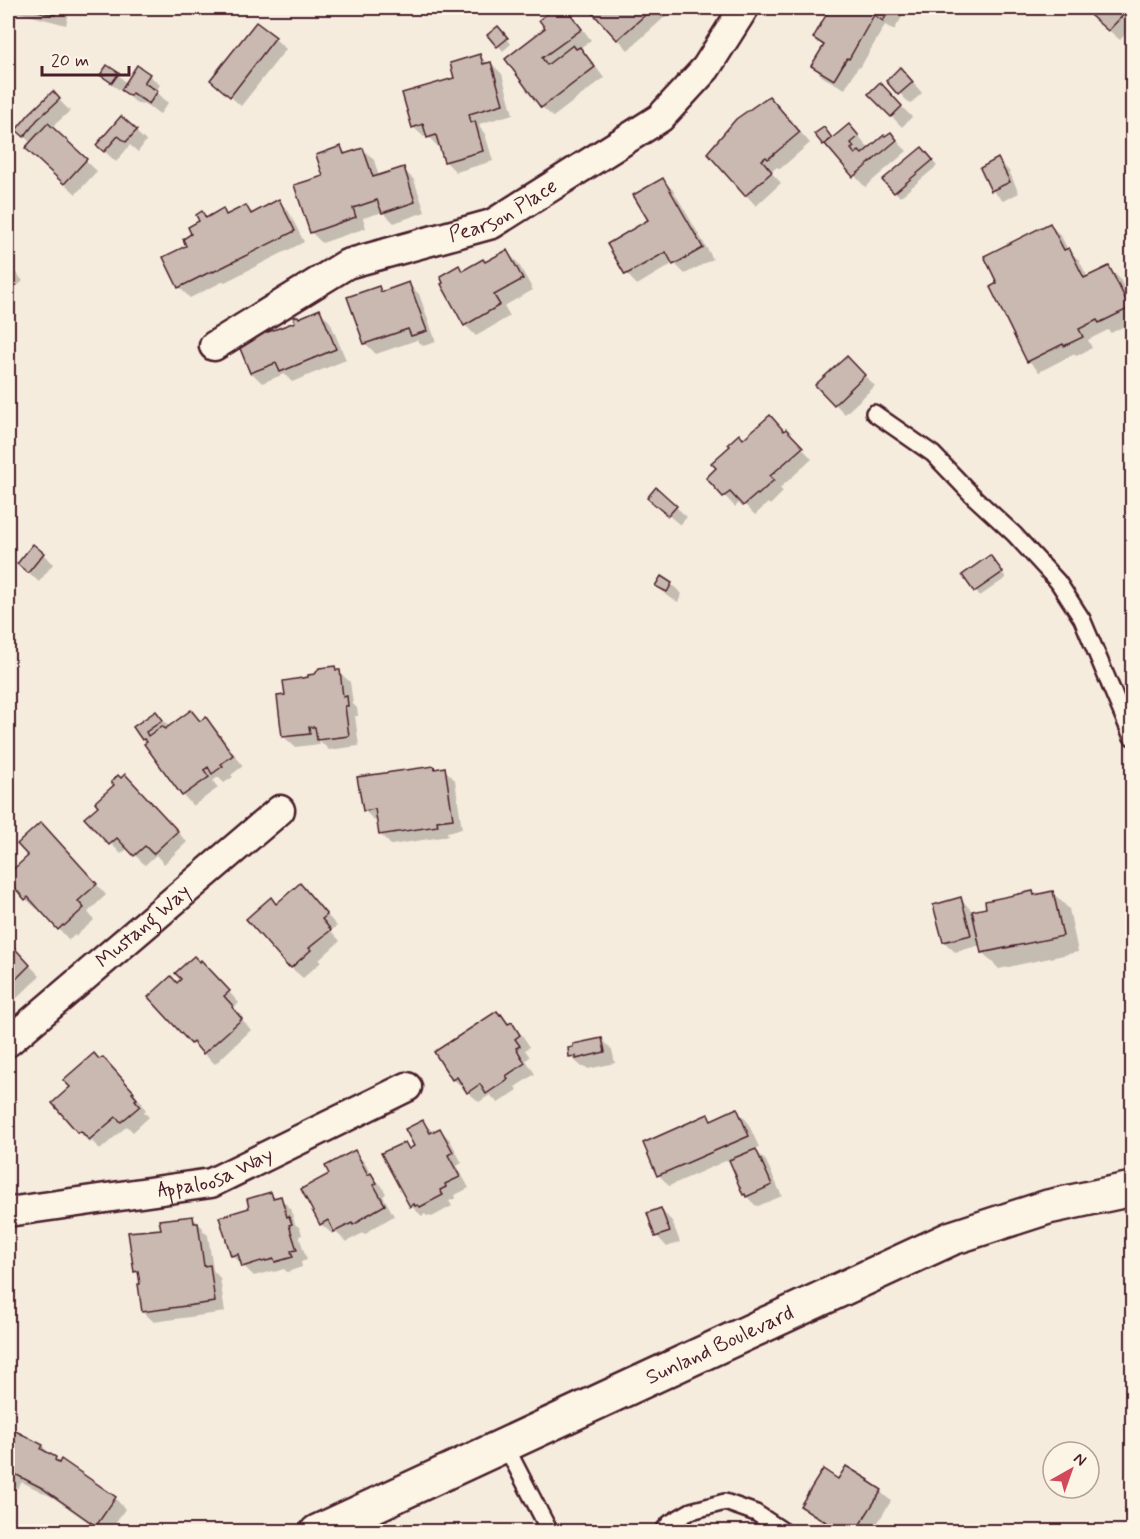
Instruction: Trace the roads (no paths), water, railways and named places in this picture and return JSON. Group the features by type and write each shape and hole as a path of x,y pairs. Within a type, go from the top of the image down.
{"main road":[{"name":"Sunland Boulevard","path":"317,1532 952,1238 1048,1207 1132,1189"}],"street":[{"name":"Pearson Place","path":"214,346 347,264 492,224 660,118 706,68 744,8"},
{"name":"Mustang Way","path":"8,1042 280,810"},
{"name":"Appaloosa Way","path":"8,1212 211,1184 407,1087"}],"lane":[{"path":"874,413 933,454 1014,534 1058,582 1082,619 1132,737"},
{"path":"505,1445 550,1532"},
{"path":"662,1532 670,1523 691,1511 724,1502 756,1512 785,1532"}]}
